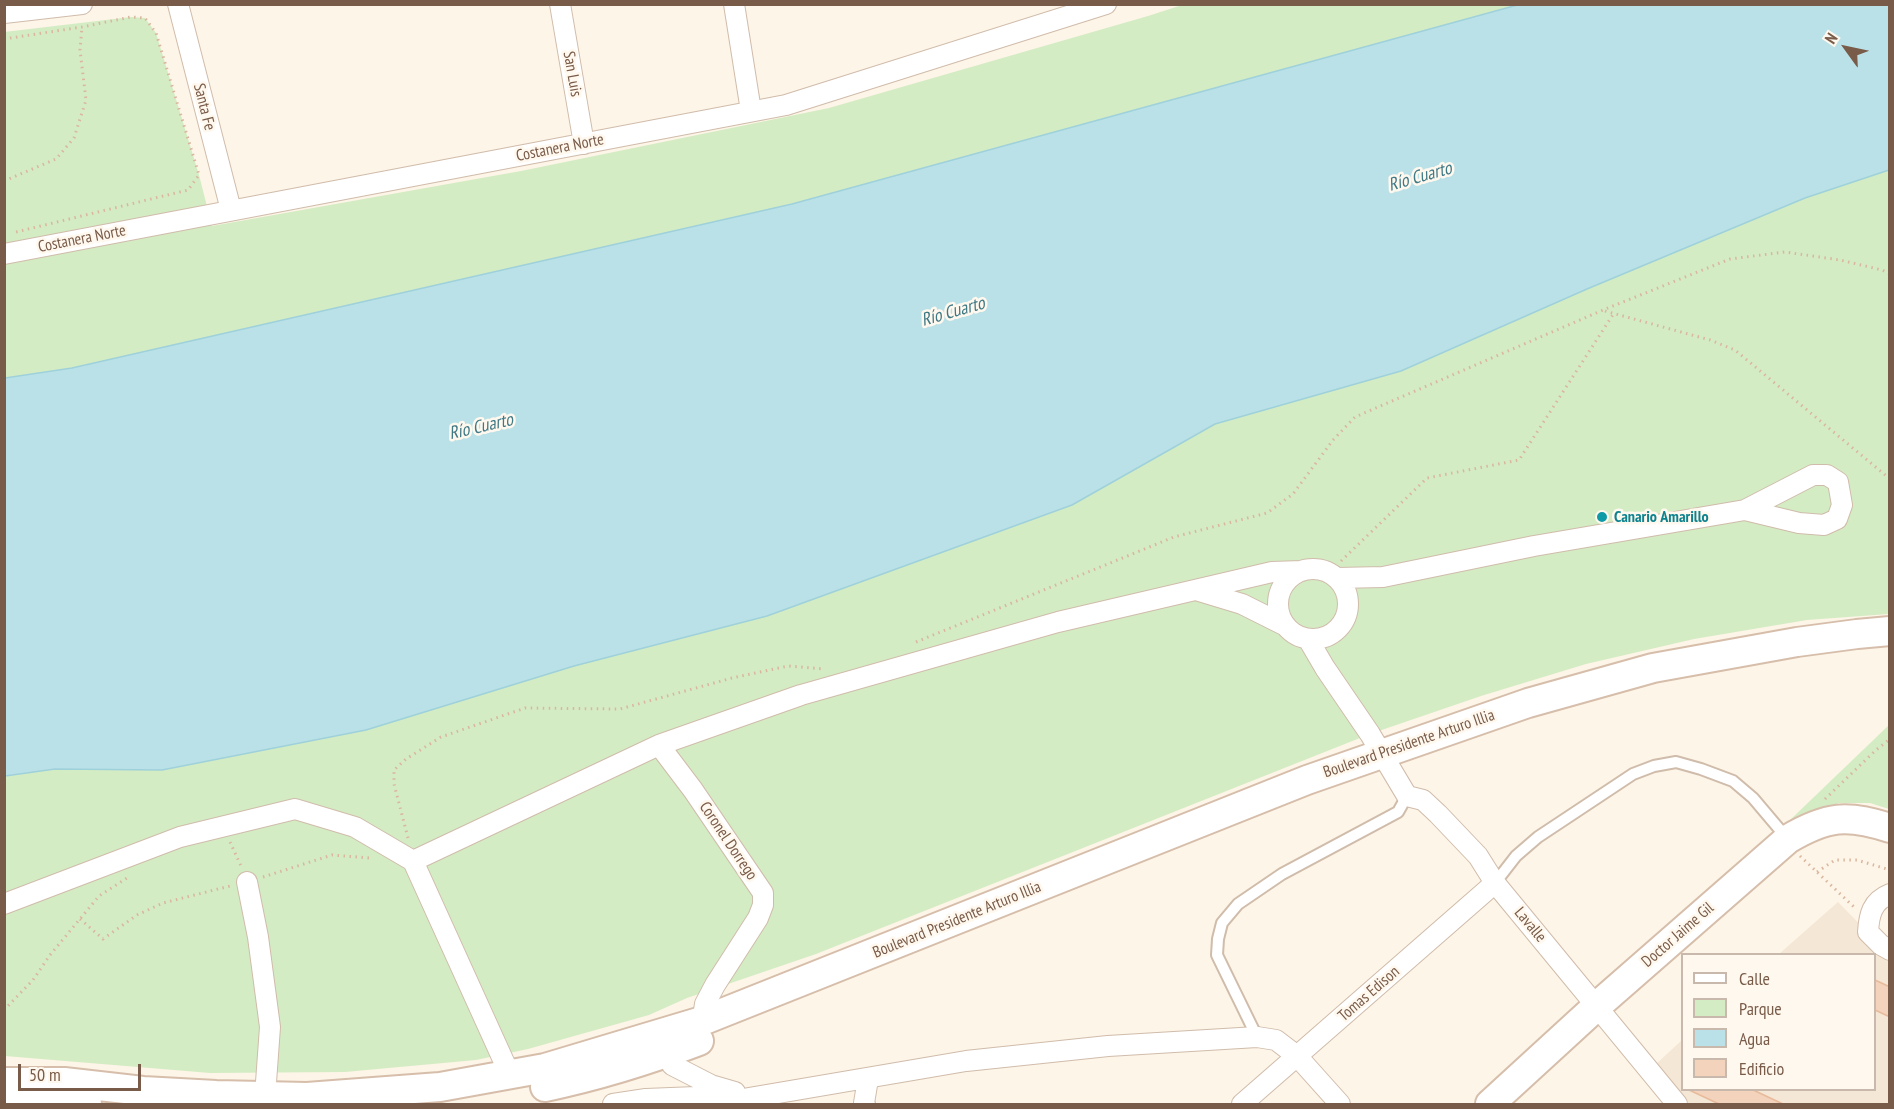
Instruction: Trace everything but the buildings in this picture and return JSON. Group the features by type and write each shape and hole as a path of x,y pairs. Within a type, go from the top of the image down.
{"main road":[{"name":"Boulevard Presidente Arturo Illia","path":"4,1082 64,1082 154,1092 307,1097 440,1087 510,1075 546,1086 1094,886 1314,797 1386,761 1528,702 1653,668 1785,644 1857,633 1890,631"},
{"name":"Boulevard Presidente Arturo Illia","path":"1386,761 1657,686 1809,659 1859,652 1890,651"},
{"name":"Doctor Jaime Gil","path":"1685,953 1792,846 1806,829 1823,822 1845,819 1865,820 1890,828"},
{"name":"Doctor Jaime Gil","path":"1516,1104 1603,1014 1792,846 1812,844 1827,838 1846,835 1890,845"},
{"name":"Doctor Jaime Gil","path":"1490,1104 1603,1014 1681,956"},
{"name":"Boulevard Presidente Arturo Illia","path":"452,1104 669,1059 700,1031"},
{"path":"5,1104 63,1101 91,1104"}],"street":[{"path":"4,13 82,4"},
{"name":"Santa Fe","path":"178,4 231,210"},
{"name":"San Luis","path":"560,4 584,144"},
{"path":"734,4 751,111"},
{"name":"Costanera Norte","path":"4,254 786,105 1106,4"},
{"path":"1338,581 1383,577 1533,546 1745,510"},
{"path":"413,861 659,745 801,695 1058,622 1272,572 1320,569 1338,581 1349,605 1347,617 1331,635 1320,639 1308,639 1299,637 1286,626 1242,604 1197,590"},
{"path":"1286,626 1280,616 1279,595 1284,584 1292,576 1302,571"},
{"path":"1325,668 1340,627"},
{"path":"1308,639 1407,796"},
{"name":"Coronel Dorrego","path":"659,745 700,800 763,893 763,905 758,918 705,1004 700,1031"},
{"name":"Lavalle","path":"1407,796 1423,800 1478,856 1496,883 1677,1104"},
{"path":"4,904 180,837 295,810 355,827 413,861 510,1075"},
{"path":"248,882 270,1027 265,1096"},
{"name":"Tomas Edison","path":"1242,1104 1496,883"},
{"path":"1890,894 1881,897 1869,915 1868,932 1881,945 1890,950"},
{"path":"613,1104 646,1099 737,1100 966,1061 1108,1046 1257,1037 1276,1040 1297,1056 1340,1104"},
{"path":"669,1059 711,1085 754,1097"},
{"path":"669,1059 699,1101"},
{"path":"864,1104 868,1079"}],"lane":[{"path":"1496,883 1516,856 1538,837 1634,774 1654,766 1676,762 1701,769 1732,782 1753,798 1792,846"},
{"path":"1257,1037 1217,955 1222,923 1238,904 1282,874 1398,812 1407,796"}],"path":[{"path":"4,39 131,17 145,18 156,33 199,175 188,190 13,233"},
{"path":"4,182 56,159 74,138 86,100 80,50 82,27"},
{"path":"916,642 1174,537 1267,513 1293,494 1333,440 1355,417 1603,310 1730,259 1785,252 1840,260 1890,274"},
{"path":"1603,310 1710,340 1736,350 1890,479"},
{"path":"1338,581 1427,478 1519,460 1614,313"},
{"path":"413,861 394,784 394,770 406,759 441,736 525,708 620,709 732,678 788,666 832,670"},
{"path":"1819,805 1876,750 1890,740"},
{"path":"224,836 232,843 248,882"},
{"path":"1792,846 1869,920"},
{"path":"80,919 102,939 137,915 163,903 248,882 332,855 378,858"},
{"path":"1817,872 1835,860 1857,860 1890,870"},
{"path":"4,1010 33,980 50,955 99,896 131,875"}],"shaded area":[{"path":"1838,902 1889,954 1889,1104 1689,1104 1655,1065 1681,1041 1681,1091 1876,1091 1876,953 1780,953"}],"green space":[{"path":"1182,5 1521,5 792,204 72,368 5,378 4,32 131,17 145,18 156,33 212,226 521,171 829,108"},
{"path":"1889,170 1889,614 1807,620 1694,639 1586,664 1481,696 1370,734 816,954 687,998 649,1015 528,1049 476,1060 345,1072 210,1073 5,1056 4,776 55,769 162,770 366,730 574,666 767,616 1072,505 1215,424 1401,371 1587,289 1805,198"},
{"path":"1889,725 1889,809 1870,803 1839,803 1790,820"}],"water":[{"name":"Río Cuarto","path":"1521,4 1889,5 1889,170 1805,198 1587,289 1401,371 1215,424 1072,505 767,616 574,666 366,730 162,770 55,769 5,776 5,378 72,368 792,204"}],"place":[{"name":"Canario Amarillo","path":"1602,517"}]}
